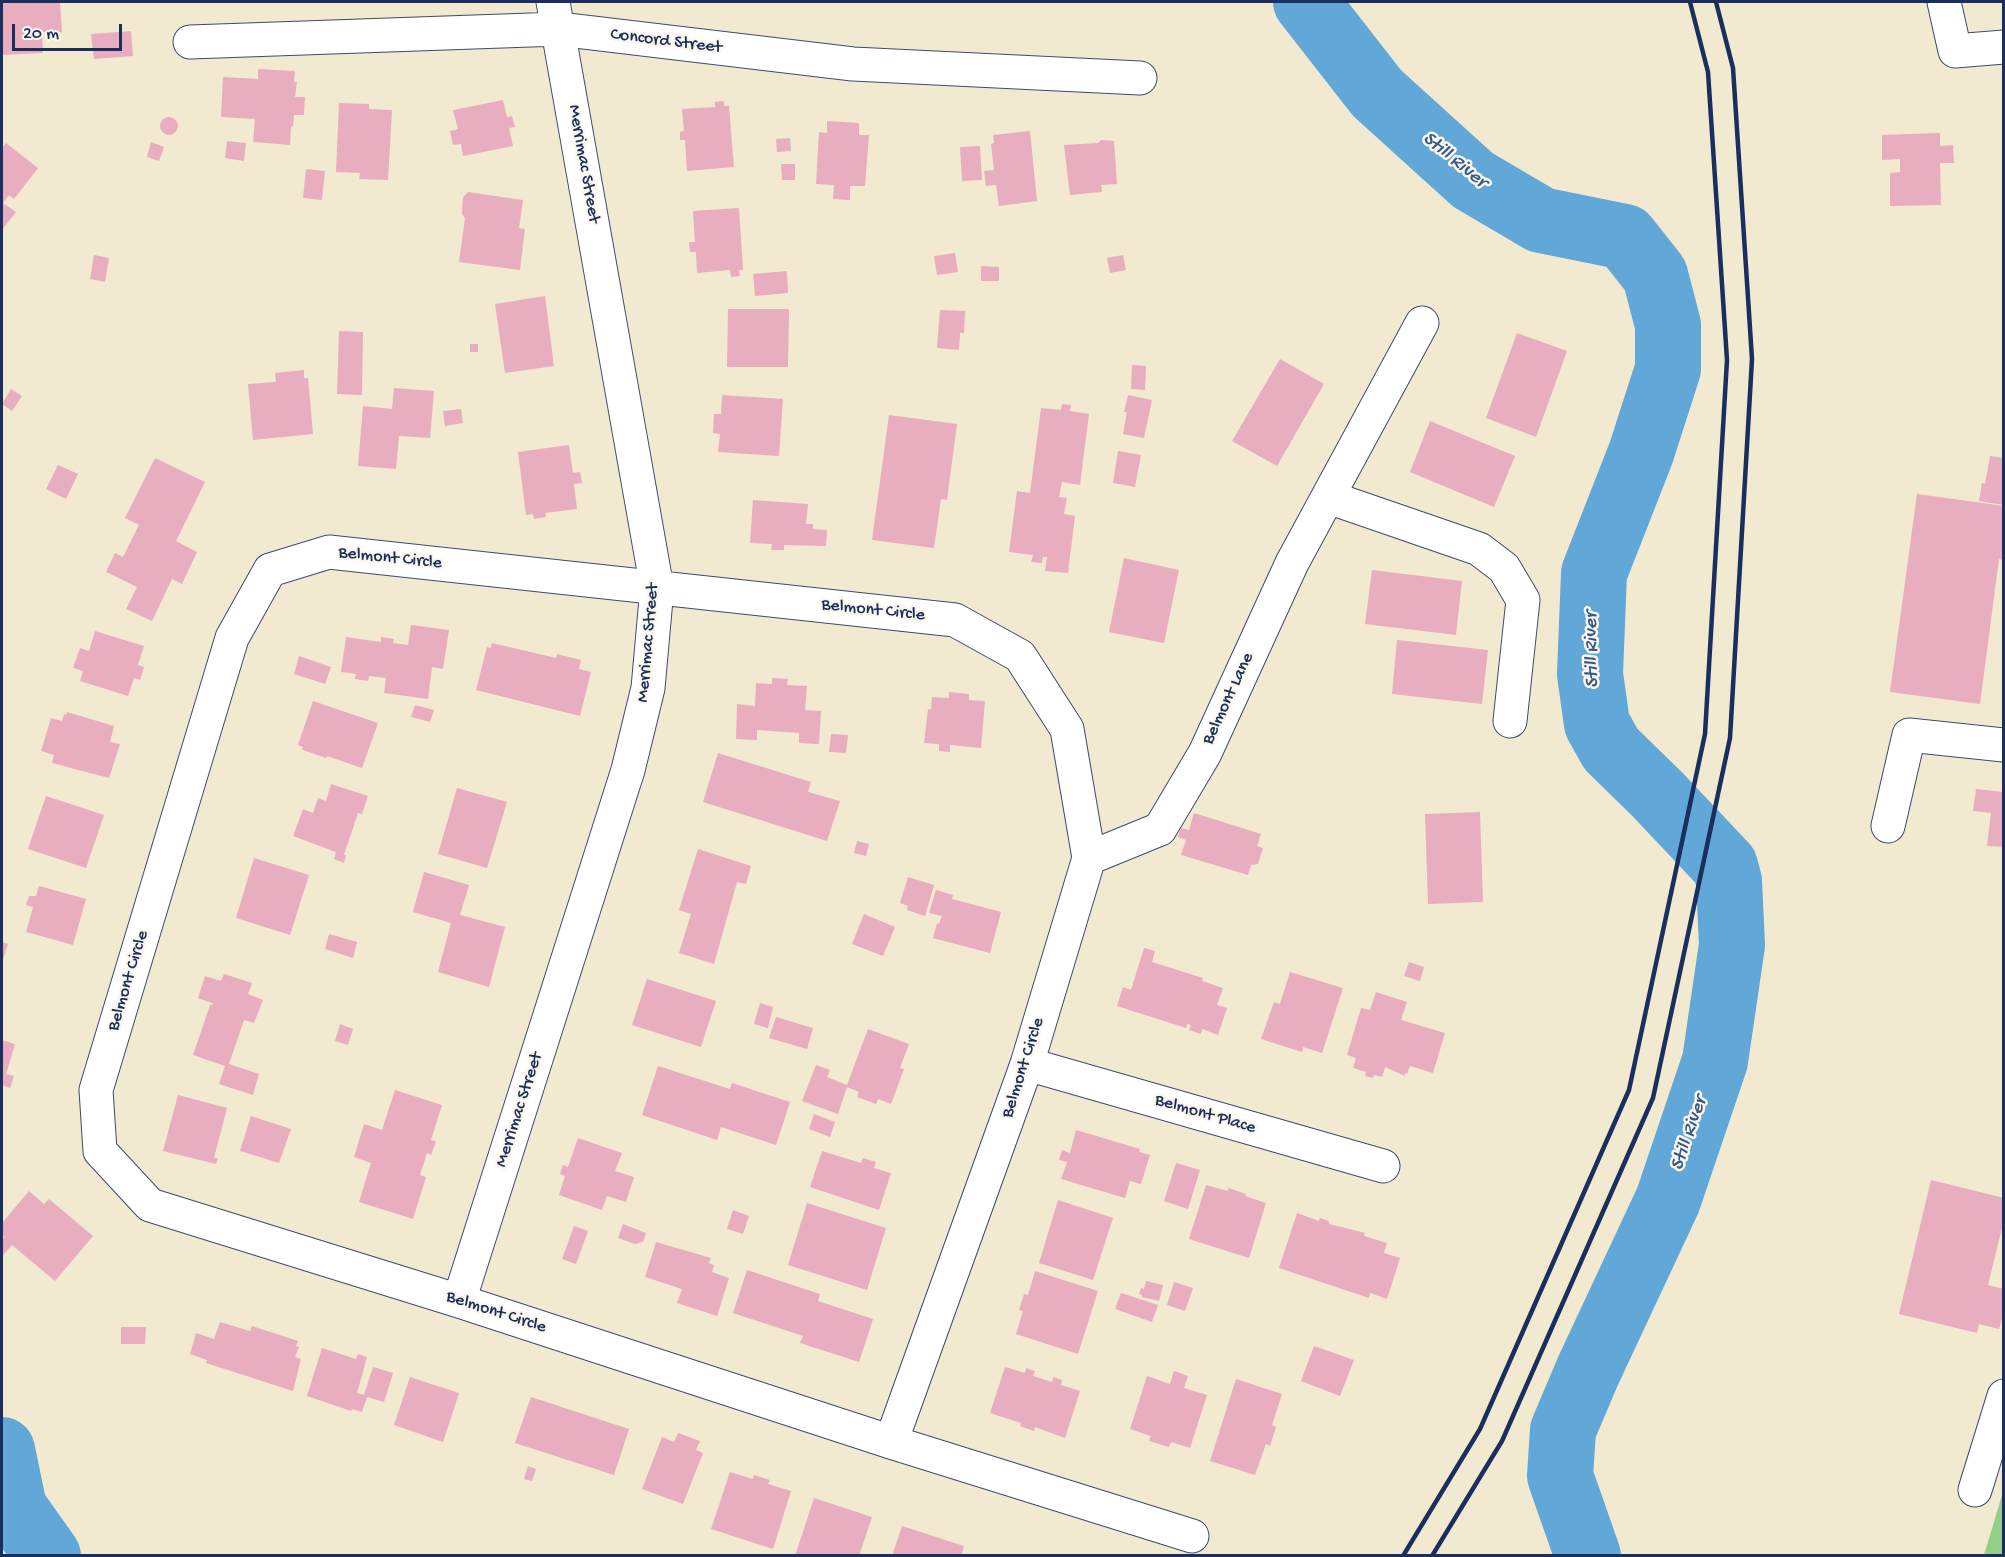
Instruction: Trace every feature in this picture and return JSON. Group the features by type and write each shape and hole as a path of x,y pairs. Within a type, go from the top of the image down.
{"street":[{"path":"1944,2 1955,51 2004,47"},
{"name":"Concord Street","path":"190,42 556,15 853,64 1140,78"},
{"name":"Merrimac Street","path":"459,1301 628,770 648,687 657,588 556,15"},
{"name":"Belmont Lane","path":"1089,858 1160,829 1204,753 1292,563 1422,323"},
{"path":"1328,497 1479,549 1504,568 1523,600 1509,721"},
{"name":"Belmont Circle","path":"891,1443 1027,1064 1089,858 1067,729 1020,656 955,620 329,552 270,570 232,638 96,1089 100,1151 150,1205 459,1301 891,1443 1192,1536"},
{"path":"1888,826 1909,735 2004,745"},
{"name":"Belmont Place","path":"1027,1064 1383,1166"},
{"path":"1975,1490 2004,1396"}],"green space":[{"path":"2003,1492 2003,1555 1984,1555"}],"building":[{"path":"2,2 60,2 62,32 42,32 43,53 2,55"},
{"path":"131,31 133,56 94,59 91,34"},
{"path":"258,69 295,71 294,82 297,82 295,97 305,97 304,115 294,115 290,145 253,142 255,119 221,117 223,77 258,79"},
{"path":"503,100 507,117 512,116 515,127 509,128 513,146 463,156 461,144 453,145 450,131 458,129 453,110"},
{"path":"724,101 724,106 729,106 734,167 687,171 685,140 680,140 680,132 684,131 682,109 715,107 715,102"},
{"path":"339,103 369,104 369,109 392,110 388,180 359,179 360,173 336,172"},
{"path":"169,117 175,120 178,126 175,132 169,135 163,132 160,126 163,120"},
{"path":"827,121 859,123 859,135 869,135 865,186 850,186 850,200 833,199 834,185 816,184 819,132 827,133"},
{"path":"1030,131 1037,201 999,206 996,185 986,186 984,171 994,170 991,144 994,143 993,135"},
{"path":"1940,133 1940,146 1953,145 1954,163 1940,163 1941,205 1890,206 1890,173 1900,172 1900,159 1882,160 1882,135"},
{"path":"790,138 791,151 777,152 776,139"},
{"path":"1101,140 1114,141 1117,184 1101,185 1102,192 1070,195 1064,145 1098,143"},
{"path":"227,141 246,143 244,161 225,158"},
{"path":"151,142 164,147 159,161 147,157"},
{"path":"6,143 38,168 14,199 9,195 3,203 16,212 2,230 2,148"},
{"path":"980,146 982,180 962,181 960,147"},
{"path":"781,164 795,164 795,180 782,180"},
{"path":"306,169 325,171 322,200 303,198"},
{"path":"468,192 523,200 519,228 525,229 520,270 459,262 465,218 462,214 463,197"},
{"path":"739,208 743,270 739,270 740,276 731,277 730,270 697,273 696,252 690,252 689,242 695,242 693,211"},
{"path":"955,253 958,272 937,275 934,256"},
{"path":"94,255 109,258 105,282 90,279"},
{"path":"1123,255 1126,270 1110,273 1107,258"},
{"path":"981,266 999,267 999,281 981,281"},
{"path":"787,271 788,293 755,296 753,274"},
{"path":"545,296 554,366 505,373 495,304"},
{"path":"728,309 789,309 788,367 727,367"},
{"path":"940,310 965,311 964,333 960,333 959,350 937,348"},
{"path":"339,331 363,332 362,395 337,394"},
{"path":"1517,333 1567,351 1536,437 1486,418"},
{"path":"470,344 478,344 478,352 470,352"},
{"path":"1280,359 1324,384 1277,466 1232,441"},
{"path":"1132,365 1146,366 1145,390 1131,389"},
{"path":"304,370 304,378 308,378 313,434 253,440 248,384 276,382 275,373"},
{"path":"394,388 434,391 430,438 399,436 396,469 358,466 363,406 392,409"},
{"path":"11,389 22,396 12,411 2,404"},
{"path":"722,395 783,399 779,456 718,452 720,434 713,433 714,414 721,414"},
{"path":"1128,395 1152,400 1144,438 1123,434 1127,412 1124,412"},
{"path":"1062,404 1071,405 1070,411 1089,414 1080,485 1062,482 1059,497 1067,498 1064,514 1075,516 1068,573 1045,571 1047,557 1043,557 1042,563 1031,562 1033,555 1009,552 1017,491 1030,493 1041,408 1061,410"},
{"path":"461,409 463,423 445,426 443,411"},
{"path":"889,415 957,424 947,500 941,499 934,548 872,540"},
{"path":"1430,421 1515,456 1494,507 1410,472"},
{"path":"569,445 573,473 580,472 582,483 574,484 577,509 545,513 546,517 534,519 533,514 526,515 518,452"},
{"path":"1118,451 1141,455 1135,487 1113,483"},
{"path":"1990,456 2004,458 2004,505 1979,501"},
{"path":"155,458 205,482 176,541 197,552 182,584 172,579 152,621 126,609 137,587 106,572 115,553 123,557 139,525 125,518"},
{"path":"58,465 78,474 66,499 46,489"},
{"path":"1917,494 2004,506 2004,560 1999,559 1980,704 1890,692"},
{"path":"753,500 808,504 806,524 813,524 813,529 827,530 826,546 784,545 784,550 771,550 772,544 750,543"},
{"path":"1124,558 1179,570 1164,643 1109,632"},
{"path":"1372,570 1462,581 1456,635 1365,624"},
{"path":"411,625 449,630 443,669 432,667 428,699 384,693 386,678 369,676 368,681 355,679 356,674 341,672 346,637 381,642 381,637 394,639 393,643 408,645"},
{"path":"95,631 144,646 138,665 144,667 140,680 134,678 128,696 80,681 83,671 73,668 80,648 89,651"},
{"path":"1397,640 1488,650 1482,704 1392,694"},
{"path":"492,643 556,658 557,654 581,660 579,669 591,672 580,716 476,690 487,647 491,648"},
{"path":"299,656 331,667 325,684 294,674"},
{"path":"772,678 788,679 787,685 807,686 805,710 821,711 819,744 799,743 799,733 757,730 757,740 736,739 737,704 755,706 756,683 772,684"},
{"path":"949,692 969,694 969,700 985,701 981,748 950,745 950,752 939,751 939,744 924,743 928,709 931,710 932,697 949,698"},
{"path":"313,701 378,723 362,768 302,750 303,747 298,745"},
{"path":"415,705 434,710 430,722 411,717"},
{"path":"67,712 114,726 110,742 120,744 109,778 52,763 54,755 41,751 51,718 62,721"},
{"path":"831,734 848,735 846,753 829,752"},
{"path":"718,753 811,782 808,792 840,801 827,841 703,802"},
{"path":"331,784 368,796 362,814 358,813 344,855 346,855 344,863 334,859 336,852 293,836 303,809 313,813 318,798 326,801"},
{"path":"457,788 507,802 487,868 438,854"},
{"path":"1976,789 2004,792 2004,847 1987,846 1991,813 1973,811"},
{"path":"46,796 104,815 86,868 28,849"},
{"path":"1480,812 1483,902 1428,904 1425,814"},
{"path":"1194,813 1261,834 1257,846 1263,848 1258,864 1251,865 1248,875 1181,855 1186,840 1178,837 1181,828 1189,830"},
{"path":"857,841 869,844 866,856 854,853"},
{"path":"698,849 751,866 746,884 737,882 714,964 679,953 691,914 679,910"},
{"path":"254,858 309,875 290,935 236,918"},
{"path":"424,872 469,885 460,915 505,927 489,987 438,972 451,923 413,912"},
{"path":"908,877 934,885 925,916 907,910 908,906 900,903"},
{"path":"39,886 86,899 73,945 26,932 33,907 26,905 29,896 36,896"},
{"path":"936,890 953,895 952,899 1001,912 990,953 933,938 937,923 939,924 942,916 929,913"},
{"path":"864,914 895,927 883,956 852,944"},
{"path":"329,934 357,942 353,958 325,949"},
{"path":"2,942 8,944 2,963"},
{"path":"1144,948 1155,951 1152,962 1203,978 1202,981 1223,988 1217,1005 1227,1008 1218,1035 1202,1029 1201,1034 1189,1030 1191,1025 1187,1024 1186,1028 1117,1006 1123,987 1131,990"},
{"path":"1409,962 1424,967 1420,981 1404,976"},
{"path":"1290,972 1343,988 1322,1053 1303,1047 1302,1052 1261,1039 1274,1002 1280,1004"},
{"path":"224,974 252,983 248,994 263,1000 254,1023 244,1020 229,1064 259,1074 253,1095 219,1084 225,1066 193,1055 210,1005 214,1004 198,998 205,976 221,981"},
{"path":"647,979 716,1001 701,1047 632,1025"},
{"path":"1376,992 1407,1002 1401,1020 1445,1033 1433,1073 1410,1066 1405,1076 1385,1067 1382,1077 1374,1075 1373,1078 1365,1076 1366,1072 1353,1068 1356,1058 1347,1055 1361,1008 1370,1010"},
{"path":"760,1003 773,1007 768,1028 754,1024"},
{"path":"776,1017 813,1028 807,1049 769,1038"},
{"path":"340,1024 353,1029 348,1045 335,1041"},
{"path":"868,1029 909,1044 900,1068 904,1069 891,1104 878,1099 876,1104 857,1097 859,1092 847,1087 838,1114 802,1101 816,1065 830,1070 827,1077 847,1085"},
{"path":"2,1040 15,1044 6,1074 14,1076 10,1088 2,1085"},
{"path":"658,1066 730,1089 732,1083 790,1102 776,1145 721,1127 717,1140 642,1115"},
{"path":"395,1090 442,1105 431,1140 436,1141 431,1155 427,1153 420,1175 426,1177 413,1219 359,1202 371,1163 354,1157 364,1124 382,1130"},
{"path":"178,1095 227,1108 214,1158 218,1158 216,1164 163,1151"},
{"path":"814,1114 835,1122 830,1137 809,1129"},
{"path":"251,1116 291,1129 279,1163 240,1151"},
{"path":"1076,1130 1140,1149 1139,1152 1150,1155 1141,1184 1130,1181 1125,1198 1061,1179 1067,1162 1059,1160 1062,1150 1070,1153"},
{"path":"578,1138 622,1153 615,1171 634,1177 626,1202 607,1196 602,1210 559,1195 565,1176 560,1174 563,1165 568,1167"},
{"path":"822,1151 861,1163 863,1158 876,1162 874,1168 891,1173 879,1210 810,1187"},
{"path":"1176,1163 1200,1170 1188,1209 1164,1201"},
{"path":"1931,1180 2004,1198 2004,1220 1988,1285 2004,1289 2004,1311 1999,1329 1979,1324 1977,1333 1899,1314"},
{"path":"1206,1185 1228,1191 1228,1188 1266,1203 1249,1258 1189,1239"},
{"path":"29,1191 44,1204 49,1199 93,1236 55,1281 12,1245 2,1254 4,1237 2,1223"},
{"path":"1058,1200 1113,1218 1093,1280 1039,1263"},
{"path":"807,1203 886,1228 867,1290 788,1265"},
{"path":"733,1210 749,1216 743,1234 727,1229"},
{"path":"1297,1213 1365,1233 1364,1236 1387,1243 1384,1253 1400,1258 1387,1299 1370,1293 1369,1298 1279,1268"},
{"path":"623,1224 646,1233 643,1242 635,1244 618,1238"},
{"path":"574,1226 588,1231 576,1264 562,1259"},
{"path":"656,1242 711,1258 709,1263 714,1265 712,1272 729,1278 717,1316 677,1303 682,1289 645,1277"},
{"path":"747,1270 820,1294 818,1301 873,1319 859,1362 800,1343 803,1336 733,1313"},
{"path":"1035,1271 1098,1291 1078,1354 1016,1334 1023,1311 1019,1310 1024,1294 1028,1295"},
{"path":"1146,1281 1163,1285 1159,1301 1142,1297 1139,1294 1141,1288 1144,1289"},
{"path":"1174,1282 1193,1288 1185,1311 1167,1305"},
{"path":"1121,1293 1158,1305 1152,1322 1115,1309"},
{"path":"220,1322 250,1331 252,1326 298,1341 296,1346 299,1347 295,1357 301,1359 293,1391 206,1363 207,1360 190,1354 196,1333 214,1339"},
{"path":"121,1327 146,1327 145,1344 121,1344"},
{"path":"1314,1346 1354,1360 1340,1396 1301,1381"},
{"path":"322,1348 356,1359 358,1354 367,1357 357,1393 364,1395 373,1367 393,1373 384,1402 367,1397 362,1412 352,1409 351,1411 307,1396"},
{"path":"1005,1367 1025,1373 1026,1368 1035,1371 1033,1376 1052,1382 1053,1377 1062,1380 1061,1385 1080,1391 1065,1438 1035,1427 1034,1431 1020,1426 1021,1423 990,1413"},
{"path":"1174,1371 1188,1376 1184,1388 1207,1395 1190,1448 1171,1442 1169,1447 1149,1441 1151,1436 1130,1429 1147,1376 1170,1384"},
{"path":"410,1377 459,1393 443,1442 394,1425"},
{"path":"1236,1379 1282,1394 1272,1425 1276,1427 1270,1446 1266,1444 1255,1475 1210,1461"},
{"path":"531,1397 629,1429 614,1475 515,1443"},
{"path":"678,1433 700,1441 696,1450 703,1453 683,1504 642,1489 662,1437 674,1442"},
{"path":"528,1466 536,1469 532,1481 524,1479"},
{"path":"730,1472 753,1479 754,1475 770,1480 768,1484 791,1491 773,1549 711,1529"},
{"path":"814,1498 872,1517 859,1556 795,1556"},
{"path":"902,1526 964,1546 961,1556 892,1556"}],"waterway":[{"name":"Still River","path":"1306,2 1377,93 1473,180 1541,220 1625,237 1655,275 1668,325 1668,369 1641,453 1594,573 1590,674 1597,724 1611,749 1725,866 1729,881 1732,945 1715,1061 1668,1200 1563,1430 1560,1476 1588,1556"},
{"name":"Still River","path":"2,1450 14,1508 48,1556"}],"railway":[{"path":"1403,1556 1480,1429 1629,1090 1705,734 1727,360 1708,72 1690,2"},
{"path":"1432,1556 1502,1441 1653,1098 1730,738 1752,359 1733,68 1716,2"}]}
